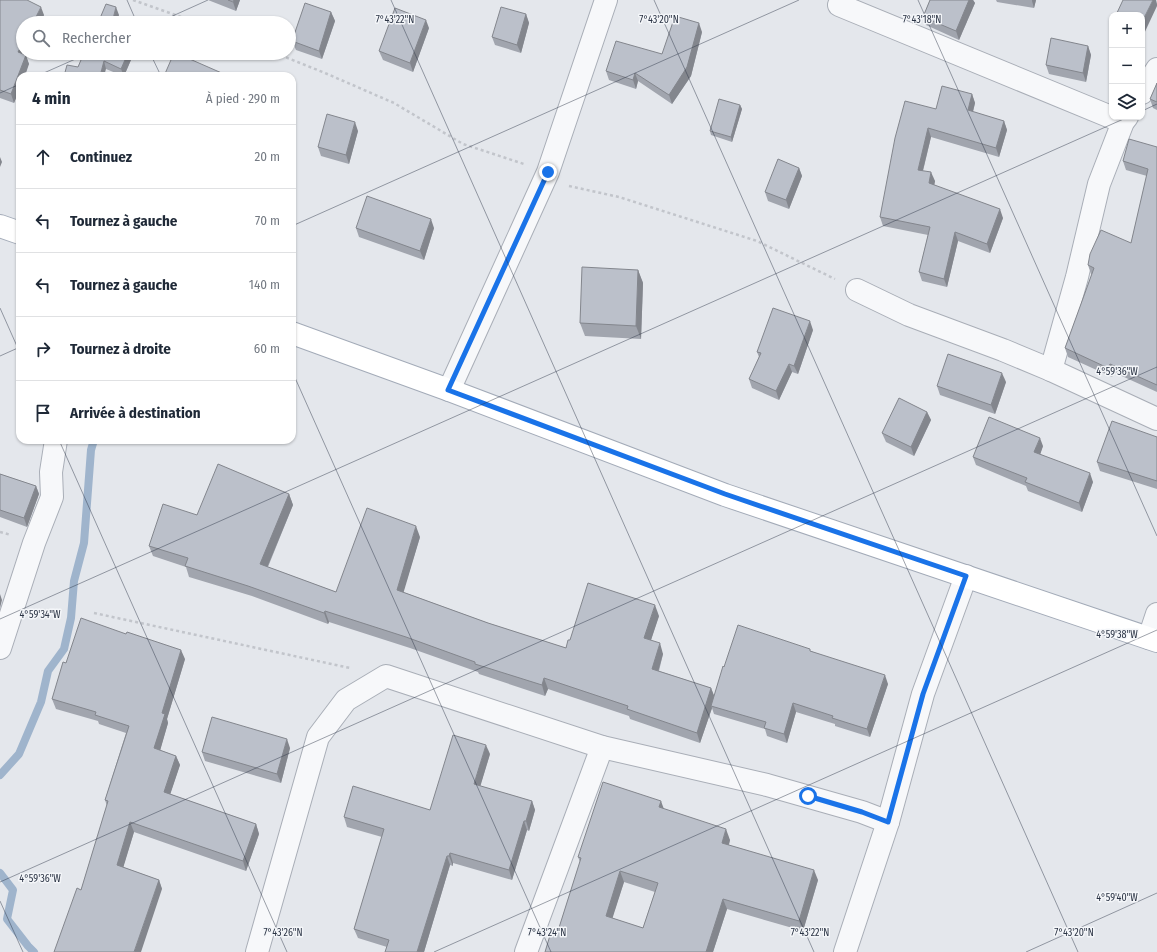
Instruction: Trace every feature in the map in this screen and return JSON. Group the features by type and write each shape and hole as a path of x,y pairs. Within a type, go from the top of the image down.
{"main road":[{"path":"0,226 16,232"},
{"path":"296,334 725,494 1153,639"}],"street":[{"path":"448,390 548,172 606,0"},
{"path":"839,5 1109,114"},
{"path":"1145,88 1157,69"},
{"path":"1051,370 1077,277 1099,184 1125,120"},
{"path":"857,290 909,315 1004,350 1051,370 1157,419"},
{"path":"0,648 34,543 52,497 50,472 55,444"},
{"path":"845,952 888,822 923,694 966,576"},
{"path":"1153,639 1157,614"},
{"path":"258,952 318,737 346,700 386,676 602,747 767,785 862,812 888,822"},
{"path":"526,952 602,747"}],"path":[{"path":"133,0 178,16"},
{"path":"94,613 386,676"}],"building":[{"path":"0,0 27,0 41,7 36,16 16,16 16,60 24,60 19,72 16,72 16,81 11,94 0,90"},
{"path":"930,0 969,0 956,31 923,17"},
{"path":"1123,0 1153,0 1145,16 1145,12 1117,12"},
{"path":"305,3 331,12 319,51 296,42 296,29"},
{"path":"106,4 116,7 114,16 101,16"},
{"path":"501,7 526,14 517,45 492,37"},
{"path":"395,8 426,20 410,63 379,51"},
{"path":"675,16 699,23 687,67 669,95 635,73 633,80 606,71 616,41 662,54"},
{"path":"1051,38 1088,46 1083,73 1046,65"},
{"path":"81,60 125,60 121,69 104,61 101,72 65,72 67,65 78,67"},
{"path":"171,60 192,60 219,72 166,72"},
{"path":"1157,83 1157,102 1150,99"},
{"path":"942,86 972,94 968,110 1004,121 996,148 928,128 918,170 931,172 929,183 1000,209 987,244 955,232 944,279 919,272 930,227 880,217 895,138 905,101 936,109"},
{"path":"719,99 740,105 731,137 710,131"},
{"path":"327,114 355,122 346,155 318,147"},
{"path":"1129,139 1157,147 1157,385 1110,364 1108,368 1065,348 1094,268 1088,265 1090,254 1101,230 1131,243 1148,169 1123,161"},
{"path":"778,159 799,168 786,200 765,192"},
{"path":"367,196 431,219 420,251 356,228"},
{"path":"582,267 638,270 636,326 580,323"},
{"path":"773,308 810,321 794,366 789,364 776,391 749,379 761,353 757,352"},
{"path":"948,354 1002,373 991,405 937,386"},
{"path":"899,398 927,412 911,447 882,433"},
{"path":"989,417 1040,438 1034,452 1090,473 1079,503 1025,482 1027,478 973,457"},
{"path":"1112,421 1157,437 1157,481 1097,462"},
{"path":"218,464 289,494 260,564 336,592 367,508 416,526 397,590 488,623 566,648 568,640 570,640 588,583 655,605 644,638 660,643 652,669 711,688 697,733 627,709 628,706 544,678 542,685 475,664 475,662 406,637 325,611 324,613 248,586 185,566 188,558 149,546 163,504 197,515"},
{"path":"0,474 36,486 24,518 0,510"},
{"path":"81,618 126,634 127,632 181,650 162,713 165,714 154,748 176,756 164,792 256,824 243,861 130,822 117,865 159,880 134,952 54,952 77,888 81,890 108,801 105,800 129,726 95,715 96,712 52,699 63,662 66,663"},
{"path":"738,625 810,649 810,651 885,675 867,729 832,718 833,716 793,703 784,734 764,728 766,722 711,706 723,666 724,667"},
{"path":"212,717 287,739 277,774 202,752"},
{"path":"453,735 486,745 474,784 532,801 526,821 524,821 509,870 450,853 449,856 447,856 417,952 385,952 389,940 354,929 384,829 344,817 353,786 430,810"},
{"path":"603,782 661,801 659,807 726,829 722,843 814,870 799,921 723,899 706,952 545,952 551,932 557,934 581,858 578,857","holes":["620,871 658,883 643,928 606,916"]}],"waterway":[{"path":"0,775 19,754 41,702 48,671 64,649 71,618 74,581 84,543 91,450 93,444"},
{"path":"0,873 13,890 7,919 34,952"}],"route":[{"path":"548,172 448,390 725,494 966,576 923,694 888,822 862,812 808,796"}]}
